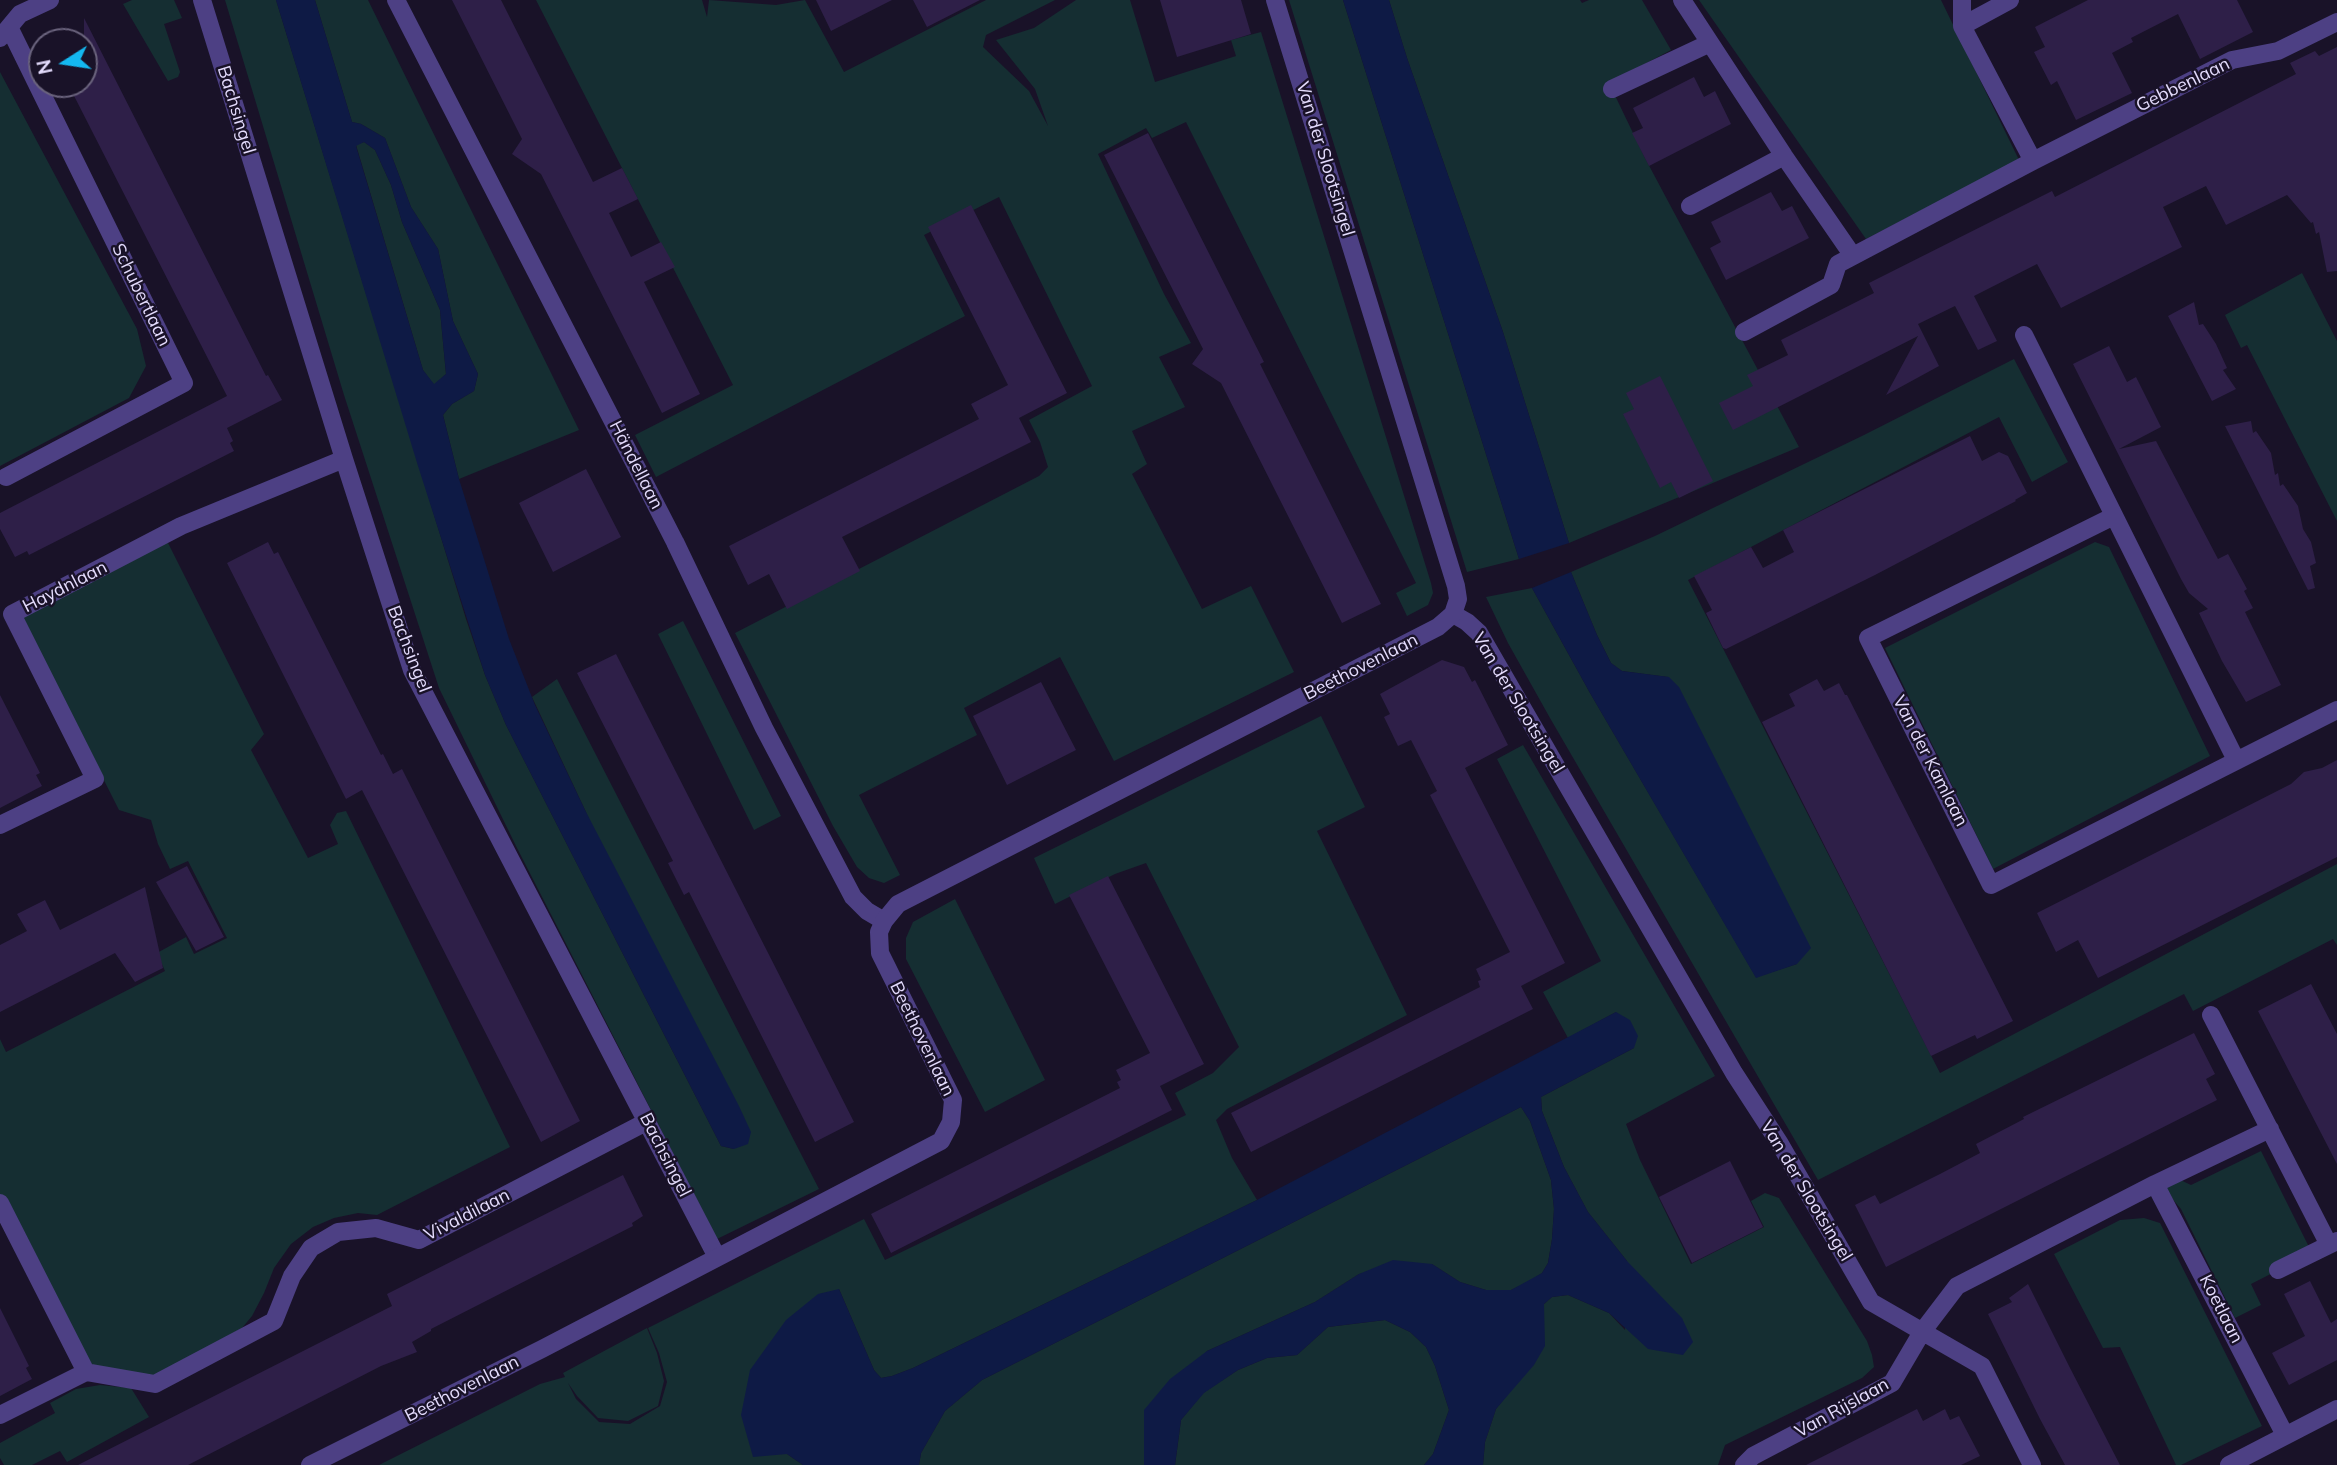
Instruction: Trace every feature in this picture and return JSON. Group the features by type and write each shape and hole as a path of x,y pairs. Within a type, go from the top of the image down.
{"street":[{"name":"Schubertlaan","path":"6,477 184,383 4,32 20,14 51,0"},
{"name":"Bachsingel","path":"202,0 412,670 717,1257"},
{"name":"Händellaan","path":"396,0 676,542 764,728 853,897 867,911 884,921"},
{"name":"Van der Slootsingel","path":"1275,0 1456,586 1458,599 1453,614 1467,621 1479,633 1734,1073 1780,1144 1871,1302 1982,1366 2032,1465"},
{"path":"1682,0 1853,256"},
{"path":"1962,0 1962,26 2033,161"},
{"path":"1962,26 2010,0"},
{"name":"Gebbenlaan","path":"1744,332 1831,285 1838,264 2033,161 2232,60 2278,51 2337,22"},
{"path":"1612,89 1710,43"},
{"path":"1690,206 1784,156"},
{"path":"2024,335 2236,760"},
{"name":"Haydnlaan","path":"0,825 95,779 12,614 181,526 344,459"},
{"name":"Van der Kamlaan","path":"2115,516 1868,638 1991,885 2337,710"},
{"name":"Beethovenlaan","path":"310,1465 542,1349 941,1141 951,1122 953,1100 880,953 879,932 898,904 1438,627 1453,614"},
{"path":"2211,1014 2333,1243 2278,1270"},
{"name":"Vivaldilaan","path":"86,1372 155,1384 274,1321 292,1276 311,1248 338,1232 376,1228 419,1240 648,1121"},
{"path":"1922,1332 1957,1286 2155,1184 2270,1129"},
{"name":"Koetlaan","path":"2155,1184 2285,1435"},
{"path":"0,1203 86,1372 0,1415"},
{"name":"Van Rijslaan","path":"1744,1465 1753,1456 1892,1383 1922,1332"},
{"path":"2228,1465 2337,1409"}],"green space":[{"path":"132,0 174,0 182,18 164,24 180,72 178,77 168,81 123,4"},
{"path":"225,0 276,0 466,619 506,725 721,1146 734,1149 585,810 532,697 557,679 819,1189 717,1239 516,846 439,688 344,395"},
{"path":"315,0 368,0 579,430 459,479 443,415 452,404 474,391 478,374 453,321 438,249 411,207 385,138 361,124 352,122"},
{"path":"536,0 702,0 707,17 709,0 776,5 805,0 844,72 986,0 1055,0 986,35 983,47 1029,91 1048,126 1035,89 996,40 1034,28 1076,0 1130,0 1155,82 1236,56 1231,40 1261,32 1431,583 1433,593 1428,605 1407,616 1396,593 1416,583 1186,122 1152,138 1146,128 1098,154 1164,294 1191,343 1159,357 1185,407 1132,431 1147,464 1132,474 1202,609 1251,586 1294,672 1114,761 1060,657 964,708 977,735 859,795 900,875 884,883 869,878 857,867 833,826 735,633 1039,476 1048,467 1029,420 1092,386 999,197 924,235 965,316 656,477 635,435 733,385"},
{"path":"1289,0 1343,0 1519,559 1467,572"},
{"path":"1389,0 1580,0 1582,3 1589,0 1642,0 1671,50 1609,83 1645,158 1799,447 1569,543 1503,332"},
{"path":"1699,0 1941,0 2019,160 1866,239"},
{"path":"0,72 137,329 146,366 129,398 0,466"},
{"path":"364,142 375,150 391,185 402,222 440,310 446,374 434,385 423,370 356,145"},
{"path":"2302,273 2337,341 2337,521 2247,345 2241,348 2225,315"},
{"path":"2014,359 2068,462 2032,482 1999,417 1688,580 1940,1073 2337,864 2337,945 2333,939 2193,1011 2184,994 1818,1180 1550,718 1486,597 1532,588 1590,693 1756,977 1797,964 1668,677 1622,671 1611,663 1571,572 1655,536"},
{"path":"167,541 264,734 251,750 308,858 338,844 330,825 337,813 346,811 510,1147 377,1215 358,1213 334,1218 313,1227 291,1244 274,1268 252,1316 242,1328 155,1380 90,1367 0,1198 0,1039 6,1052 165,971 157,953 186,937 194,954 227,938 188,861 170,869 158,844 151,820 119,810 22,618"},
{"path":"2095,542 2109,547 2210,756 1993,869 1885,648"},
{"path":"683,621 781,816 754,830 658,634"},
{"path":"1321,716 1365,807 1317,831 1407,1015 1227,1109 1216,1120 1232,1158 1257,1200 892,1376 881,1378 874,1370 839,1289 787,1454 803,1465 379,1465 540,1384 565,1377 563,1373 647,1328 664,1381 658,1406 628,1421 598,1418 568,1383 576,1399 599,1422 630,1424 660,1406 667,1382 659,1353 648,1328 864,1219 885,1260 1186,1115 1175,1093 1213,1073 1239,1047 1146,863 1115,874 1055,904 1034,858"},
{"path":"1523,745 1715,1076 1626,1124 1640,1160 1691,1264 1764,1227 1751,1201 1765,1193 1779,1198 1867,1341 1872,1355 1874,1367 1862,1378 1725,1445 1718,1465 1483,1465 1485,1442 1496,1409 1512,1389 1543,1315 1544,1304 1552,1297 1568,1295 1609,1313 1625,1330 1627,1261 1588,1212 1564,1167 1542,1111 1541,1097 1634,1048 1616,1012 1568,1038 1543,992 1601,961 1497,759"},
{"path":"955,899 1045,1080 985,1112 906,959 906,938 913,922"},
{"path":"1521,1107 1530,1121 1551,1180 1554,1209 1548,1263 1542,1273 1532,1280 1511,1290 1486,1290 1460,1282 1432,1264 1359,1274 1315,1302 1207,1351 1145,1452 1144,1465 919,1465 921,1453 945,1411 982,1380"},
{"path":"2261,1151 2312,1253 2251,1284 2261,1305 2235,1318 2181,1209 2163,1188 2172,1176 2191,1185"},
{"path":"2144,1218 2160,1223 2262,1426 2181,1465 2176,1465 2120,1347 2103,1348 2054,1254 2120,1220"},
{"path":"1385,1320 1410,1332 1426,1347 1449,1410 1433,1454 1424,1465 1175,1465 1181,1420 1203,1393 1238,1370 1267,1358 1297,1355 1328,1327"},
{"path":"100,1385 131,1388 149,1417 67,1462 60,1451 32,1465 4,1465 0,1458 0,1443 55,1413 50,1403 76,1389"}],"water":[{"path":"276,0 315,0 352,122 361,124 385,138 411,207 438,249 453,321 478,374 474,391 452,404 443,415 459,479 509,639 535,705 585,810 739,1106 751,1132 748,1144 734,1149 721,1146 506,725 485,675 418,466","holes":["364,142 375,150 440,310 446,374 434,384 423,370 356,146"]},
{"path":"1343,0 1389,0 1503,332 1569,543 1519,559"},
{"path":"1571,572 1611,663 1622,671 1669,677 1679,687 1811,948 1797,964 1756,978 1590,693 1532,588"},
{"path":"1616,1012 1630,1020 1638,1036 1634,1048 1541,1097 1542,1111 1564,1167 1588,1212 1627,1261 1682,1318 1693,1342 1683,1355 1648,1349 1609,1313 1568,1295 1552,1297 1544,1304 1545,1346 1534,1365 1496,1409 1485,1442 1483,1465 1424,1465 1433,1454 1449,1410 1426,1347 1410,1332 1385,1320 1328,1327 1297,1355 1267,1358 1238,1370 1204,1393 1181,1420 1175,1465 1144,1465 1144,1410 1170,1379 1207,1351 1315,1302 1359,1274 1393,1260 1432,1264 1460,1282 1486,1290 1511,1290 1542,1273 1548,1263 1552,1239 1554,1209 1551,1180 1530,1121 1521,1107 982,1380 945,1411 921,1453 919,1465 803,1465 787,1454 753,1457 741,1415 750,1370 786,1320 818,1294 839,1289 874,1370 881,1378 892,1376 1257,1200"}],"building":[{"path":"452,0 501,0 593,182 622,168 638,199 609,213 631,257 661,242 675,267 644,282 700,394 662,413 541,174 512,154 522,139"},
{"path":"816,0 892,0 831,31"},
{"path":"913,0 980,0 927,27"},
{"path":"1160,0 1241,0 1251,34 1177,57"},
{"path":"2088,0 2237,0 2253,32 2200,59 2178,14 2131,38 2133,42 2112,53 2132,93 2076,120 2057,81 2051,85 2034,52 2045,47 2035,27"},
{"path":"98,46 266,376 268,375 282,400 227,428 234,451 29,555 27,551 15,557 0,529 0,513 227,396 75,98 98,98"},
{"path":"2337,47 2337,271 2327,272 2319,232 2316,234 2313,222 2311,223 2287,195 2226,225 2206,186 2163,207 2182,247 2061,308 2037,264 1974,296 1997,341 1978,350 1955,306 1918,324 1939,366 1886,395 1918,336 1733,430 1719,403 1753,386 1747,375 1788,355 1781,340 1874,293 1869,283 2052,191 2055,197 2296,74 2290,63 2315,51 2319,56"},
{"path":"1694,77 1704,97 1715,91 1731,124 1649,166 1632,133 1643,128 1633,108"},
{"path":"1148,133 1264,362 1260,364 1381,604 1342,623 1221,383 1192,364 1203,349 1104,155"},
{"path":"1771,192 1782,211 1792,206 1809,238 1726,280 1710,248 1721,242 1711,222"},
{"path":"971,205 1067,393 1019,418 1031,442 842,537 860,571 787,609 769,574 748,585 729,546 979,419 971,404 1008,385 928,227"},
{"path":"2194,302 2199,325 2203,324 2216,344 2227,368 2223,370 2236,389 2212,401 2168,316"},
{"path":"2109,346 2127,382 2136,377 2161,427 2119,449 2156,441 2218,559 2228,554 2247,589 2244,591 2253,608 2245,612 2281,685 2246,702 2199,613 2208,609 2189,593 2181,579 2073,364"},
{"path":"1660,376 1713,481 1679,498 1671,482 1660,488 1623,414 1634,409 1626,393"},
{"path":"2251,421 2253,433 2256,431 2271,453 2280,486 2283,484 2298,506 2303,529 2311,542 2316,563 2310,566 2315,588 2308,590 2225,426"},
{"path":"1970,436 1982,461 1999,452 2008,456 2027,493 1875,575 1726,649 1723,648 1706,613 1712,610 1694,576 1751,547 1763,568 1794,552 1783,530"},
{"path":"586,469 621,537 553,572 519,503"},
{"path":"268,542 274,554 278,552 381,755 383,754 393,774 402,769 580,1121 541,1142 362,790 346,799 227,563"},
{"path":"616,654 854,1122 815,1142 689,892 684,895 668,863 673,861 577,673"},
{"path":"1442,660 1464,667 1472,682 1475,680 1508,745 1465,768 1565,963 1521,986 1533,1009 1251,1152 1231,1113 1480,987 1478,981 1481,980 1476,969 1510,952 1430,795 1437,791 1411,740 1398,746 1384,717 1390,714 1380,694"},
{"path":"1817,679 1824,691 1839,683 1847,695 2013,1021 1977,1039 1975,1035 1931,1056 1762,722 1795,706 1789,694"},
{"path":"1041,682 1076,750 1007,785 973,716"},
{"path":"0,695 40,773 36,775 42,786 0,808"},
{"path":"2337,760 2337,857 2098,978 2078,940 2056,952 2037,913 2291,784 2304,772 2322,768"},
{"path":"187,866 224,937 196,951 156,882"},
{"path":"1108,876 1204,1064 1160,1086 1172,1110 891,1253 871,1214 1120,1088 1117,1082 1121,1080 1116,1070 1150,1053 1069,895"},
{"path":"145,887 163,968 135,982 115,953 0,1012 0,945 27,931 17,914 45,900 60,930"},
{"path":"2311,984 2337,1034 2337,1164 2258,1011"},
{"path":"2194,1033 2215,1074 2206,1079 2217,1100 1886,1267 1855,1205 1875,1195 1880,1204 1940,1174 1980,1153 1976,1144 2024,1119 2023,1117"},
{"path":"1730,1161 1763,1227 1692,1263 1659,1197"},
{"path":"623,1175 643,1216 632,1223 633,1226 431,1329 412,1342 417,1352 381,1366 188,1465 78,1465 392,1306 387,1294"},
{"path":"2310,1281 2331,1323 2337,1319 2337,1360 2289,1385 2272,1353 2305,1336 2284,1294"},
{"path":"2028,1284 2120,1465 2065,1465 2040,1419 1988,1314 2012,1302 2009,1298"},
{"path":"0,1308 29,1366 26,1368 32,1379 0,1396"},
{"path":"1917,1409 1923,1421 1945,1409 1950,1420 1959,1416 1980,1456 1961,1465 1806,1465"}]}
